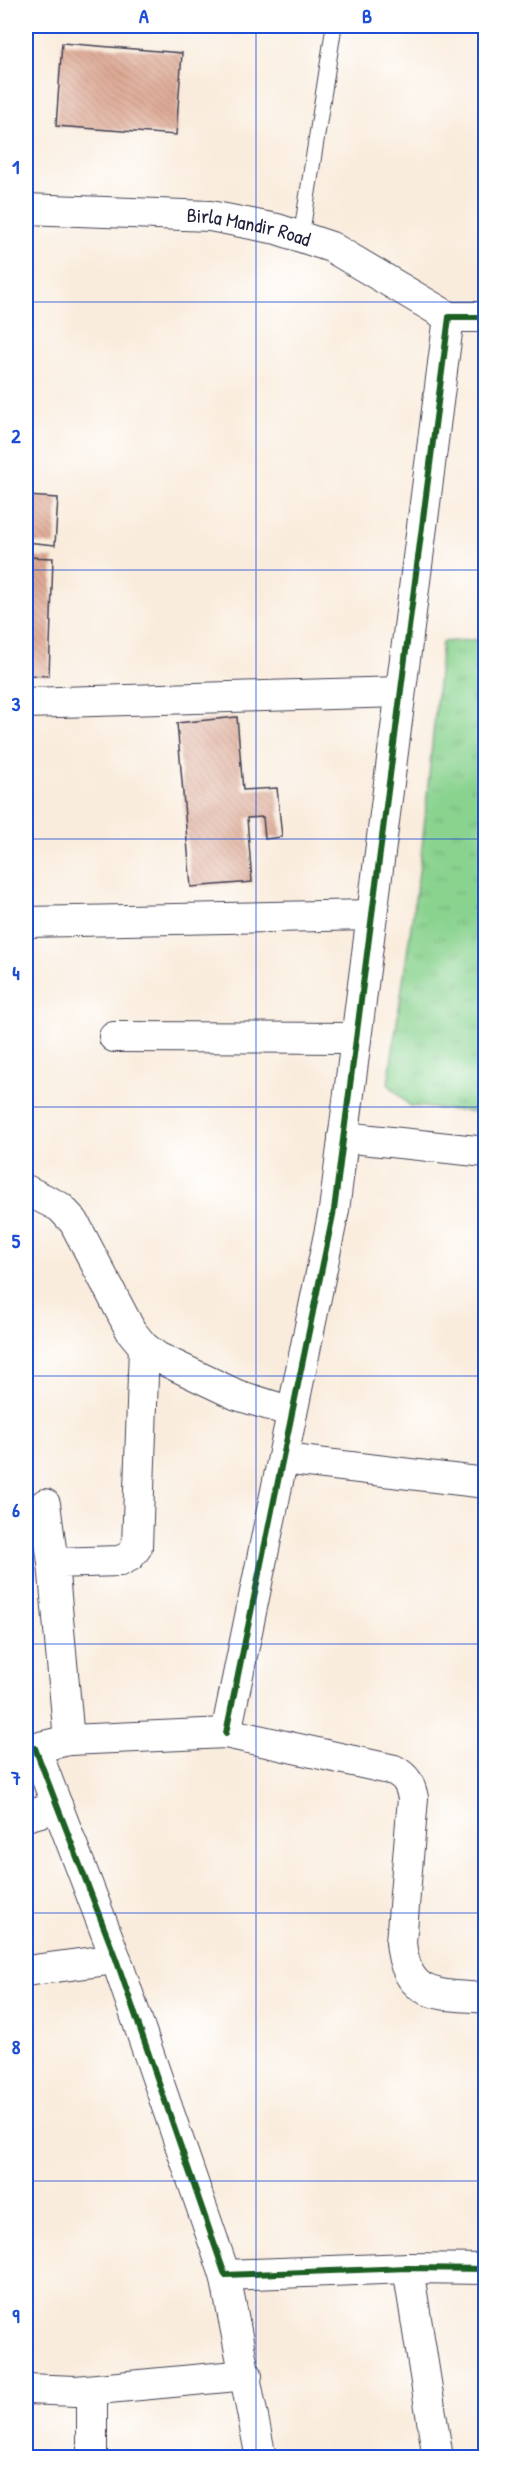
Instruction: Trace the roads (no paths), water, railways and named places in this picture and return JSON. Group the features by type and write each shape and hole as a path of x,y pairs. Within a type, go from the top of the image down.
{"street":[{"name":"Birla Mandir Road","path":"26,208 210,216 277,229 332,247 449,317"},
{"path":"226,1733 334,1210 449,317 486,317"},
{"path":"26,703 400,692"},
{"path":"26,922 372,915"},
{"path":"114,1037 356,1038"},
{"path":"343,1137 486,1152"},
{"path":"26,1190 60,1207 74,1222 131,1331 144,1347 157,1357 237,1395 292,1412"},
{"path":"53,1563 120,1561 129,1556 137,1547 144,1347"},
{"path":"283,1459 486,1483"},
{"path":"45,1504 53,1563 69,1740"},
{"path":"261,2457 247,2375 225,2275 116,1959 58,1807 30,1746 69,1740 226,1733 394,1770 404,1775 410,1785 412,1798 401,1942 402,1962 419,1987 435,1994 486,1998"},
{"path":"26,1816 58,1807"},
{"path":"26,1971 116,1959"},
{"path":"225,2275 408,2268 486,2269"},
{"path":"408,2268 438,2457"},
{"path":"26,2389 92,2390 247,2375"},
{"path":"92,2390 92,2457"}],"lane":[{"path":"301,237 334,26"}]}
